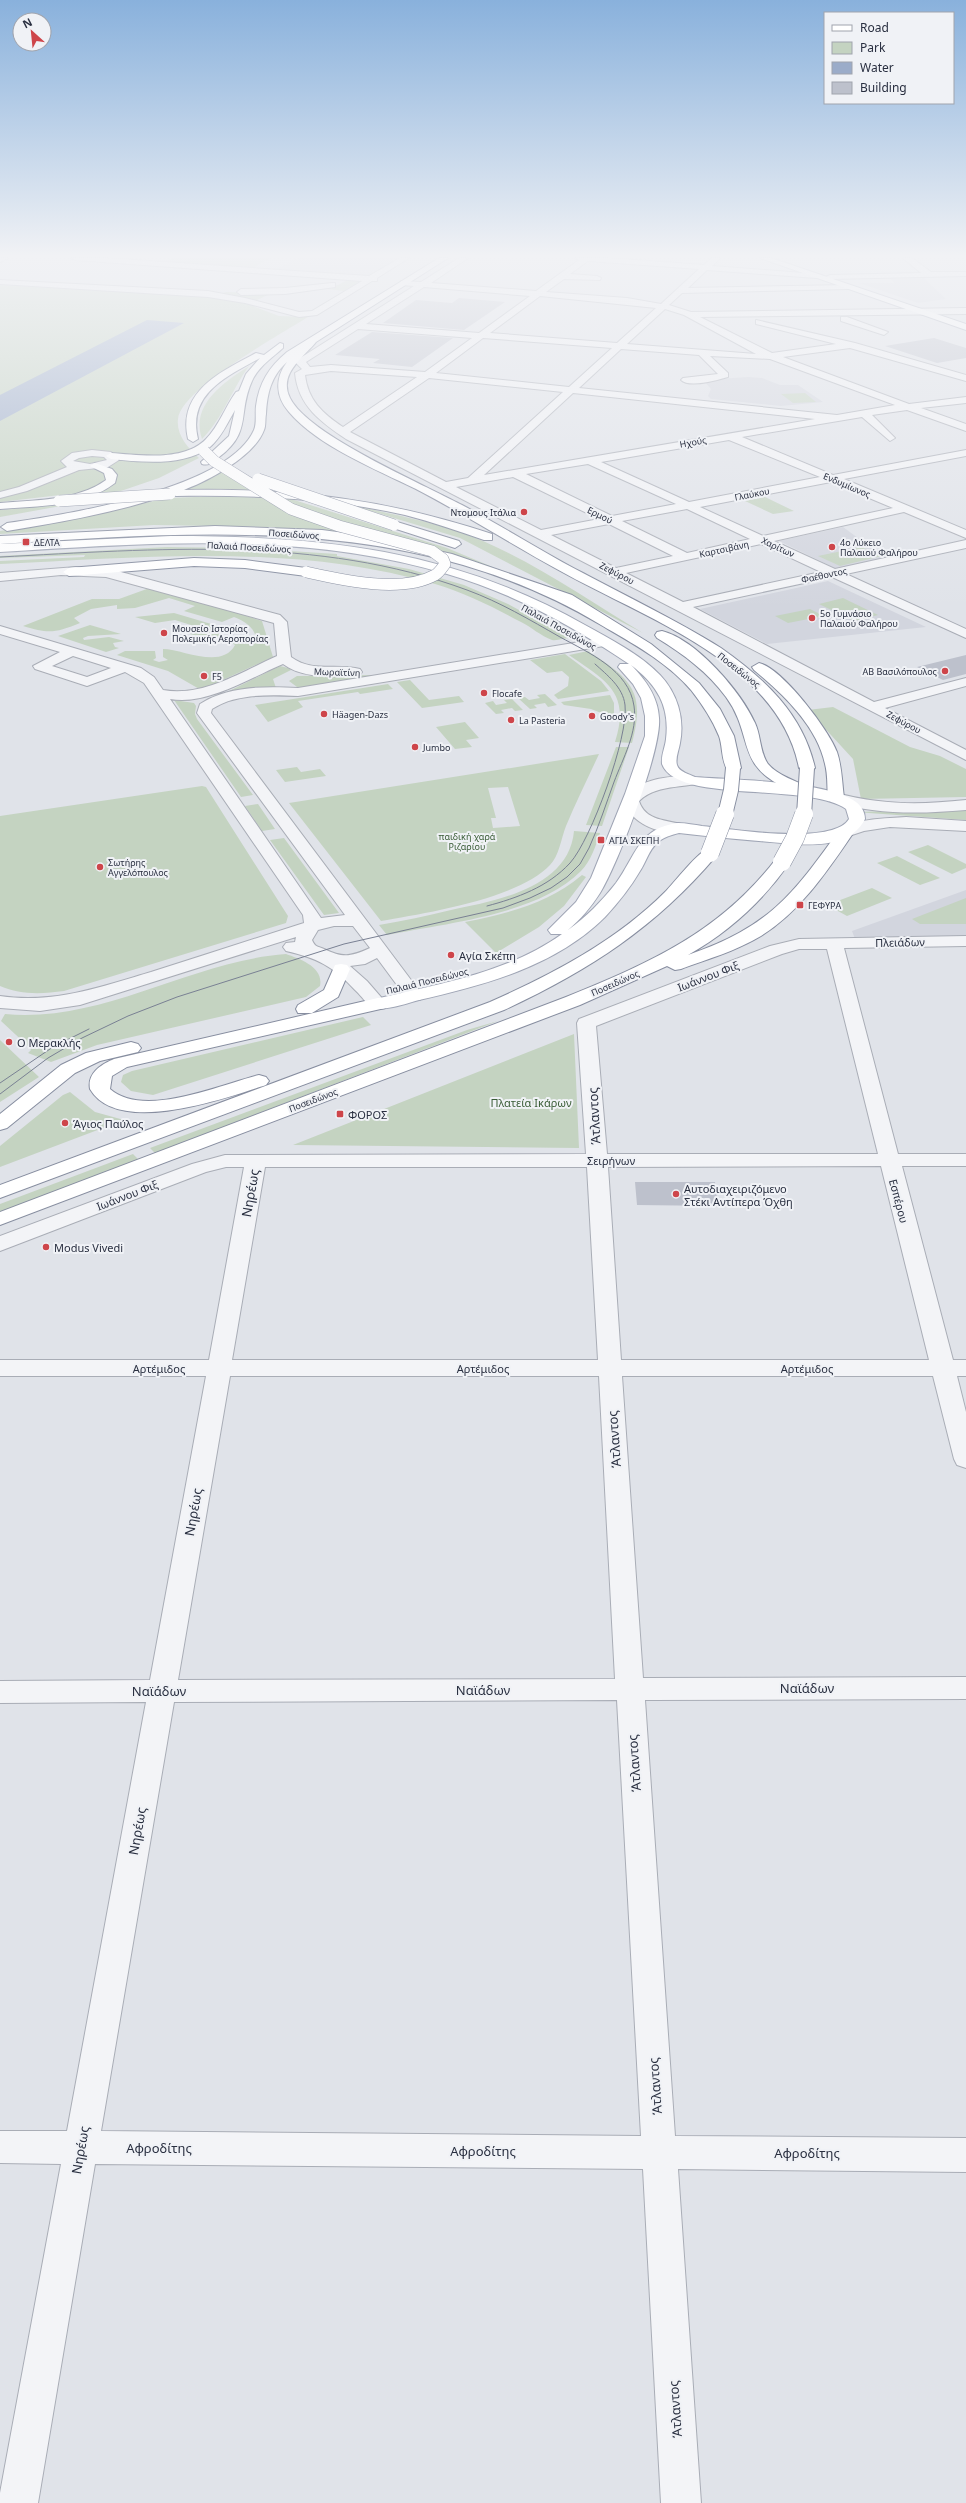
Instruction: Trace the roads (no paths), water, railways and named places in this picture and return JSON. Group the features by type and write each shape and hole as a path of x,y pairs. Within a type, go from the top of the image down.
{"main road":[{"path":"69,572 194,562 245,564 306,572 357,582 390,584 428,578 438,573 445,564 443,559 432,551 339,526 281,504 220,465 204,451 193,439 189,422 194,406 204,391 226,375"},
{"path":"111,456 161,457 186,453 204,447 212,439 249,375"},
{"path":"0,528 72,516 124,505 174,489 216,471 244,450 256,437 259,430 265,384 270,375"},
{"name":"Ποσειδώνος","path":"0,1219 545,1012 629,978 698,940 748,903 767,884 799,836 807,799 807,768 799,738 787,718 754,680 698,641 544,558 494,528 332,440 312,427 294,412 284,396 283,379 285,375"},
{"path":"0,520 62,510 122,496 156,485 196,468 223,449 234,437 244,385"},
{"path":"204,451 220,462 256,478 394,525 469,548"},
{"path":"34,503 72,497 103,488 111,481 112,475 108,471 96,466"},
{"name":"Ποσειδώνος","path":"0,506 170,494 268,494 340,500 406,512 481,535 544,558"},
{"path":"494,528 530,543 701,631 760,668 785,689 822,739 833,763 836,798"},
{"name":"Ποσειδώνος","path":"0,540 204,531 280,533 363,540 427,551 478,565 578,606"},
{"path":"481,535 649,628 688,653 720,681 744,715 763,766 775,777 805,791"},
{"name":"Παλαιά Ποσειδώνος","path":"0,548 206,540 280,542 361,551 430,565 490,584 542,607 593,641 636,678 647,693 652,710 652,736 618,837 595,890 569,921 521,951 493,963 410,991"},
{"name":"Παλαιά Ποσειδώνος","path":"0,553 204,545 280,548 353,556 421,569 482,587 531,610 644,668 668,694 674,712 675,722 670,766 677,774 693,781"},
{"name":"Ποσειδώνος","path":"0,1192 497,1006 586,962 634,929 677,891 710,853 722,826 733,782 733,768 724,728 717,714 696,688 650,648 578,606 549,586 495,558"},
{"path":"545,1012 726,947 755,932 776,918 791,902 810,880 857,818 857,814 852,808 836,798 805,791 693,781"},
{"path":"679,828 795,839 826,838 846,832"},
{"name":"Παλαιά Ποσειδώνος","path":"375,999 502,971 535,958 562,942 584,926 619,890 649,841 661,833 679,828"},
{"path":"305,1009 332,993 336,965"},
{"path":"375,999 121,1062 102,1076 99,1087 111,1100 126,1104 147,1106 175,1102 250,1084 497,1006"},
{"path":"0,1124 68,1069 84,1060 110,1052 305,1009 375,999"}],"street":[{"name":"Ζεφύρου","path":"300,375 300,389 306,400 328,421 343,432 538,534 615,572 874,706 947,744 966,756"},
{"path":"343,432 427,375 836,418"},
{"path":"471,480 587,375"},
{"path":"686,380 710,379 725,375"},
{"path":"821,375 966,428"},
{"path":"955,375 966,378"},
{"name":"Ηχούς","path":"445,485 864,413 966,400"},
{"path":"864,413 890,438"},
{"path":"328,421 357,423"},
{"path":"723,426 744,434"},
{"name":"Ενδυμίωνος","path":"729,436 966,534"},
{"path":"0,490 23,483 58,462 76,455 92,453 114,457 112,462 96,466 79,466 58,462"},
{"name":"Γλαύκου","path":"538,534 966,453"},
{"name":"Χαρίτων","path":"589,460 966,634"},
{"path":"0,495 23,489 79,466"},
{"name":"Ερμού","path":"514,473 686,557"},
{"name":"Καρτσιβάνη","path":"615,572 903,509"},
{"name":"Φαέθοντος","path":"681,606 966,544"},
{"path":"0,577 69,572 110,573 275,618 280,622 284,658 209,697 204,714 410,991"},
{"path":"0,630 125,667 143,675 158,693 312,915 313,921 311,927 303,936 303,940 307,948"},
{"name":"Μωραϊτίνη","path":"158,693 180,697 209,697 275,691 298,692 593,641"},
{"path":"72,652 40,666 87,682 125,667"},
{"name":"Μωραϊτίνη","path":"284,658 301,669 366,673 407,672"},
{"path":"298,692 285,686 282,681 285,677 301,669"},
{"path":"874,706 966,682"},
{"path":"679,828 659,825 641,817 634,811 631,800 640,791 657,784 693,781"},
{"path":"234,804 267,798"},
{"path":"836,798 856,805 878,808 966,804"},
{"path":"846,832 861,826 882,823 966,826"},
{"path":"256,836 290,830"},
{"path":"0,1002 27,1005 63,1002 97,994 243,950 311,927 341,920 358,921"},
{"name":"Πλειάδων","path":"834,944 966,941"},
{"name":"Ιωάννου Φιξ","path":"586,1023 776,950 799,944 834,944"},
{"name":"Εσπέρου","path":"834,944 966,1459"},
{"path":"243,950 284,946 307,948 336,965 375,999"},
{"path":"336,965 359,960 380,950"},
{"name":"Άτλαντος","path":"586,1023 592,1082 681,2503"},
{"name":"Ιωάννου Φιξ","path":"0,1244 199,1168 225,1161 256,1160"},
{"name":"Σειρήνων","path":"256,1160 966,1160"},
{"name":"Νηρέως","path":"18,2503 256,1160"},
{"name":"Αρτέμιδος","path":"0,1368 966,1368"},
{"name":"Ναϊάδων","path":"0,1692 966,1688"},
{"name":"Αφροδίτης","path":"0,2147 966,2155"}],"water":[{"path":"40,375 87,375 0,421 0,395"}],"tram line":[{"path":"0,557 177,549 236,550 295,553 353,561 411,572 467,590 491,600 595,656 606,664 624,682 631,693 635,716 629,745 589,848 580,864 567,877 551,888 503,908 344,944 177,997 128,1016 82,1038 48,1058 0,1094"},
{"path":"487,906 521,895 552,879 570,863 579,851 598,811 615,763 621,740 625,720 625,705 624,699 618,687 595,664"},
{"path":"0,1083 53,1047 89,1029"}],"place":[{"name":"Ντομους Ιτάλια","path":"524,512"},
{"name":"ΔΕΛΤΑ","path":"26,542"},
{"name":"4ο Λύκειο Παλαιού Φαλήρου","path":"832,547"},
{"name":"5ο Γυμνάσιο Παλαιού Φαλήρου","path":"812,618"},
{"name":"Μουσείο Ιστορίας Πολεμικής Αεροπορίας","path":"164,633"},
{"name":"ΑΒ Βασιλόπουλος","path":"945,671"},
{"name":"F5","path":"204,676"},
{"name":"Flocafe","path":"484,693"},
{"name":"Häagen-Dazs","path":"324,714"},
{"name":"Goody's","path":"592,716"},
{"name":"La Pasteria","path":"511,720"},
{"name":"Jumbo","path":"415,747"},
{"name":"ΑΓΙΑ ΣΚΕΠΗ","path":"601,840"},
{"name":"Σωτήρης Αγγελόπουλος","path":"100,867"},
{"name":"ΓΕΦΥΡΑ","path":"800,905"},
{"name":"Αγία Σκέπη","path":"451,955"},
{"name":"Ο Μερακλής","path":"9,1042"},
{"name":"ΦΟΡΟΣ","path":"340,1114"},
{"name":"Άγιος Παύλος","path":"65,1123"},
{"name":"Αυτοδιαχειριζόμενο Στέκι Αντίπερα Όχθη","path":"676,1194"},
{"name":"Modus Vivedi","path":"46,1247"}],"park label":[{"name":"παιδική χαρά Ριζαρίου","path":"467,842"},
{"name":"Πλατεία Ικάρων","path":"531,1102"}]}
